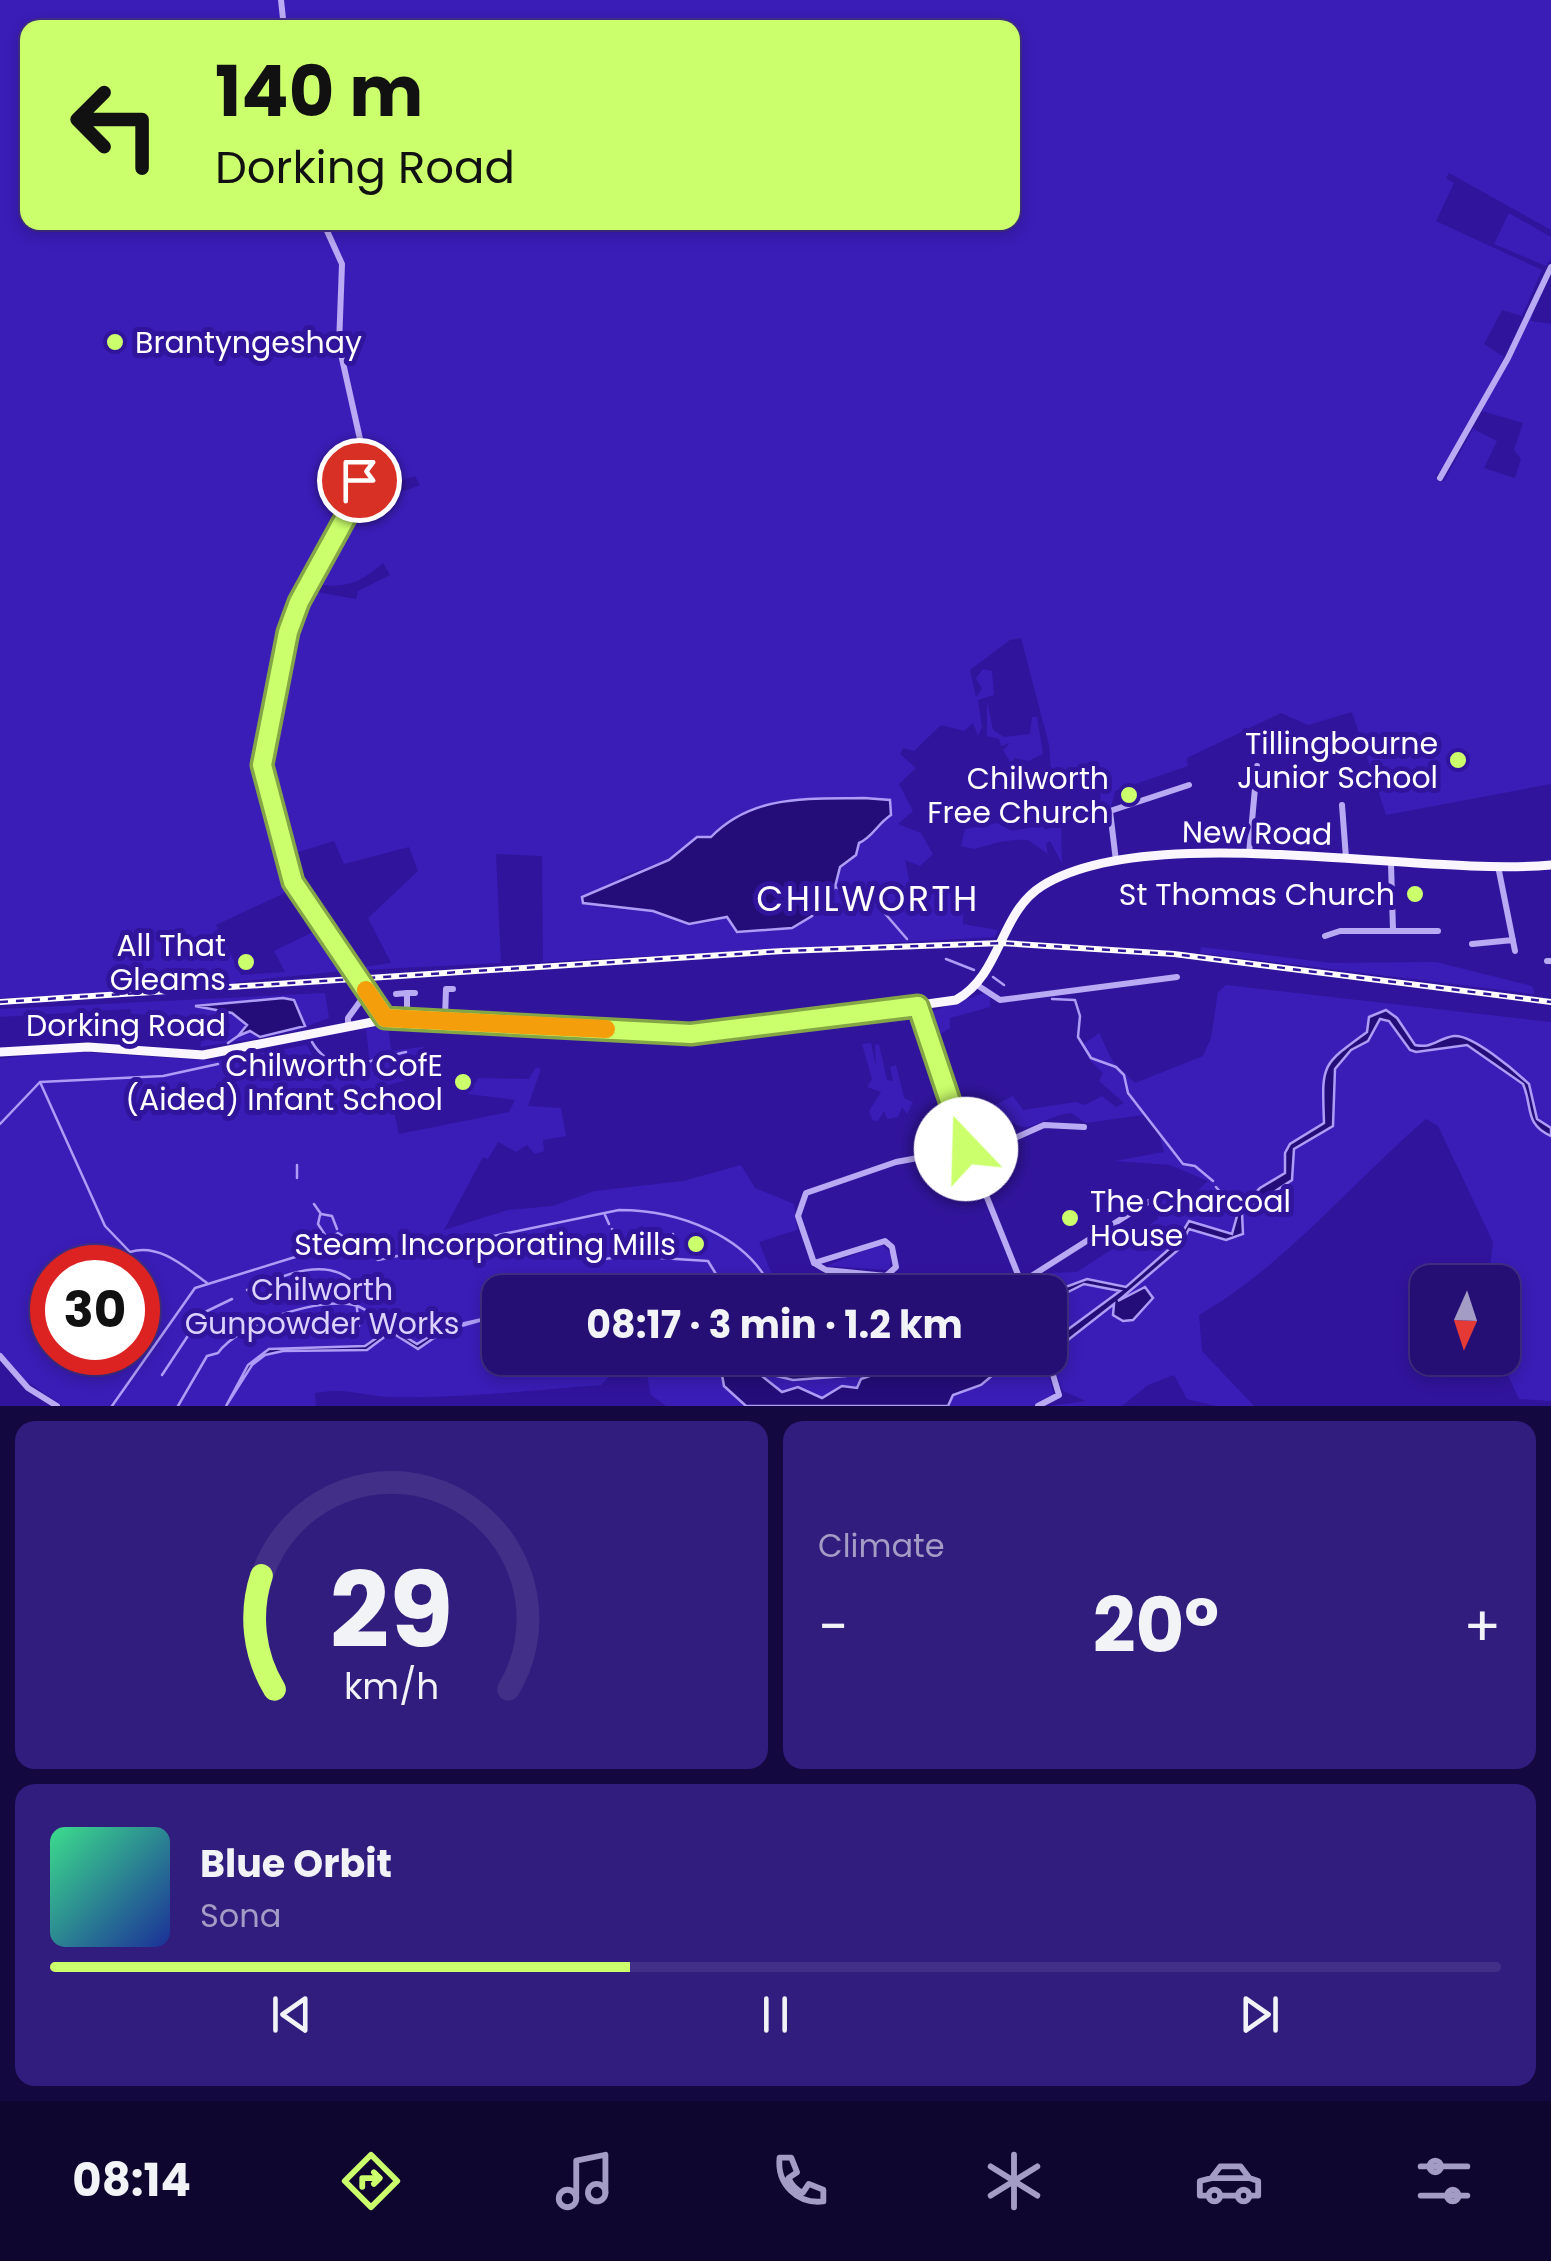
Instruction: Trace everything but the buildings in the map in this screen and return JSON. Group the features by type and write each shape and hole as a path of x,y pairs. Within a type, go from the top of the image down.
{"main road":[{"name":"New Road","path":"976,986 1021,906 1041,886 1065,874 1116,862 1158,856 1249,856 1391,864 1551,865"},
{"name":"Dorking Road","path":"0,1052 88,1046 196,1056 385,1018 407,1017 718,1033 949,1003 976,986"}],"street":[{"path":"326,230 342,264 339,345 364,457 354,502 299,602 288,632 262,765 293,882 385,1018"},
{"path":"1440,478 1508,358 1551,267"},
{"path":"1249,856 1257,766"},
{"path":"1116,862 1110,811 1189,786"},
{"path":"1342,805 1346,860"},
{"path":"1391,864 1392,930"},
{"path":"1498,866 1515,952"},
{"path":"1325,936 1340,931 1438,931"},
{"path":"1472,944 1513,940"},
{"path":"976,986 1000,1000 1177,977"},
{"path":"445,1018 447,989"},
{"path":"348,1027 348,1018 368,992"},
{"path":"396,994 410,993 407,1017"},
{"path":"918,1006 942,1088 1019,1275"},
{"path":"507,1017 539,1021"},
{"path":"814,1263 885,1241 892,1247 896,1267 886,1276 826,1270 814,1263 798,1216 806,1193 896,1162 967,1147 997,1146 1044,1125 1084,1127"},
{"path":"1033,1275 1148,1202"},
{"path":"0,1356 28,1388 57,1406"},
{"path":"1038,1406 1059,1395 1053,1375"}],"green space":[{"path":"0,0 1551,0 1551,230 1449,173 1446,178 1454,183 1436,221 1542,270 1522,316 1502,310 1484,344 1504,357 1453,454 1435,477 1444,481 1473,429 1497,441 1484,468 1515,478 1521,459 1514,450 1523,423 1482,411 1535,302 1531,321 1551,324 1551,784 1386,815 1352,712 1308,725 1281,713 1187,758 1188,766 1115,791 1109,815 1100,804 1101,789 1052,782 1049,745 1021,638 1010,640 970,670 976,697 982,689 976,678 983,669 992,671 994,695 978,700 982,727 978,736 973,723 964,731 941,725 914,751 903,748 900,754 916,768 899,784 913,811 898,824 921,833 933,854 920,866 905,860 913,899 948,886 964,903 963,924 998,930 995,937 543,962 542,856 496,854 501,963 361,970 355,968 391,963 368,918 418,871 409,847 344,864 334,841 288,855 293,882 289,891 216,925 241,975 285,972 274,951 317,930 327,934 353,970 235,982 235,987 0,998","holes":["366,475 362,495 415,476 420,485 364,503 352,512 316,584 352,583 383,563 390,575 358,591 356,599 311,591 287,644 282,639 295,600","802,799 890,800 867,840 859,843 840,867 835,887 777,931 737,932 727,917 720,916 713,922 689,924 653,911 601,908 622,876 669,860 697,837 711,837 744,813"]},
{"path":"1509,213 1551,237 1551,259 1546,266 1494,244"},
{"path":"987,701 993,730 1004,737 1030,734 1032,717 1037,717 1043,754 1028,761 1014,758 1015,784 1001,775 1007,771 1009,760 1003,750 1010,743 1001,746 999,739 987,736"},
{"path":"1035,811 1045,830 1050,828 1050,817 1061,818 1062,863 1050,841 1046,844 1048,854 1028,840 975,849 961,846 965,829 997,823 1012,831 1037,826 1031,813"},
{"path":"1201,947 1331,963 1436,962 1532,986 1535,994 1200,953"},
{"path":"1226,985 1551,1022 1551,1401 1519,1399 1508,1375 1520,1375 1520,1265 1490,1265 1493,1242 1438,1126 1426,1119 1289,1248 1231,1295 1199,1315 1202,1351 1254,1406 1216,1406 1187,1399 1174,1375 1148,1385 1122,1406 1048,1406 1086,1401 1063,1391 1057,1375 1067,1375 1067,1275 1042,1275 1077,1272 1158,1219 1158,1206 1173,1189 1191,1197 1208,1181 1170,1165 1115,1161 1164,1152 1159,1133 1143,1115 1086,1123 1071,1113 1023,1127 995,1105 1013,1096 1023,1110 1076,1102 1085,1105 1102,1096 1116,1107 1124,1103 1099,1081 1103,1073 1089,1059 1084,1044 1099,1033 1113,1062 1135,1083 1203,1056 1211,1038 1218,992"},
{"path":"325,993 329,1018 291,1032 273,1010 239,1036 250,1031 259,1038 200,1047 203,1036 230,1027 228,1019 132,1014 130,1009 0,1017 0,1009"},
{"path":"990,994 990,1007 950,1018 950,1028 934,1038 939,1061 951,1070 947,1079 954,1082 944,1086 921,1015"},
{"name":"Chilworth Gunpowder Works","path":"388,1024 391,1051 423,1047 430,1050 435,1073 388,1085 399,1134 509,1112 515,1100 468,1094 464,1083 476,1083 478,1078 529,1079 536,1067 541,1069 528,1106 561,1108 566,1136 543,1140 544,1151 535,1154 527,1145 516,1152 498,1142 488,1159 483,1157 444,1230 508,1210 552,1206 595,1191 683,1181 741,1165 755,1188 794,1204 797,1230 759,1242 772,1275 482,1275 482,1375 610,1375 601,1385 417,1397 327,1391 315,1393 316,1406 63,1406 22,1378 0,1354 0,1059 67,1051 216,1061 307,1045 315,1061 341,1070 370,1065 366,1029"},
{"path":"871,1043 876,1067 875,1045 879,1044 887,1080 893,1081 890,1067 896,1065 904,1098 913,1102 907,1114 902,1107 898,1117 887,1119 884,1111 878,1121 872,1120 869,1111 881,1092 867,1087 872,1079 862,1044"},
{"path":"881,1244 892,1254 889,1270 826,1266"},
{"path":"647,1375 1049,1375 1054,1395 1032,1406 666,1406 651,1395"}],"shaded area":[{"path":"802,799 890,800 891,815 859,843 856,855 840,867 835,887 812,916 792,928 737,932 727,917 689,924 653,911 583,903 582,897 669,860 697,837 711,837 727,823 763,806"},
{"path":"294,1000 305,1026 260,1037 250,1031 238,1036 247,1025 232,1013 195,1006"},
{"path":"1386,1010 1397,1018 1415,1045 1426,1046 1454,1036 1482,1047 1529,1084 1537,1119 1551,1128 1551,1136 1533,1120 1523,1084 1467,1045 1416,1052 1410,1050 1389,1021 1380,1019 1368,1041 1351,1050 1335,1069 1333,1126 1294,1149 1292,1180 1242,1213 1243,1234 1226,1240 1189,1229 1178,1250 1118,1301 1145,1287 1153,1298 1133,1320 1123,1321 1113,1315 1114,1304 1067,1341 1067,1330 1120,1291 1084,1284 1067,1292 1067,1286 1087,1279 1126,1287 1176,1243 1189,1221 1232,1234 1239,1209 1260,1188 1285,1173 1285,1153 1290,1144 1324,1123 1327,1068 1340,1052 1367,1032 1369,1017"},
{"path":"482,1319 444,1331 418,1349 391,1332 367,1350 283,1351 265,1355 252,1365 226,1406 248,1365 269,1349 365,1346 391,1328 417,1344 443,1328"},
{"path":"722,1375 761,1375 782,1392 798,1387 822,1398 842,1386 857,1388 861,1379 872,1375 993,1375 981,1385 953,1395 948,1406 746,1406 724,1386"},
{"path":"772,1375 848,1375 846,1376 793,1380"}],"waterway":[{"path":"835,887 875,902 907,939"},
{"path":"946,959 974,970"},
{"path":"993,977 1004,985"},
{"path":"1052,999 1075,1000 1080,1016 1078,1037 1091,1058 1116,1067 1124,1075 1128,1093 1183,1164 1195,1166 1213,1181"},
{"path":"228,1043 238,1036"},
{"path":"312,1042 321,1054 342,1064 406,1052"},
{"path":"0,1124 40,1082 163,1076 218,1064"},
{"path":"40,1082 105,1226 130,1252 161,1254 207,1283"},
{"path":"297,1165 297,1178"},
{"path":"1216,1187 1237,1211"},
{"path":"314,1204 321,1214 332,1216 337,1229"},
{"path":"112,1406 195,1288 308,1253 338,1233 378,1260 619,1210 641,1211 709,1230 747,1255 764,1275"},
{"path":"320,1215 318,1224 327,1238"},
{"path":"605,1215 609,1224"},
{"path":"612,1229 628,1256 708,1261 717,1275"},
{"path":"645,1232 651,1255"},
{"path":"673,1234 675,1256"},
{"path":"578,1252 605,1259 625,1256"},
{"path":"247,1290 301,1271 316,1269 343,1274 354,1283 359,1326"},
{"path":"301,1291 354,1285"},
{"path":"162,1375 203,1313 232,1299"},
{"path":"178,1406 207,1356 218,1353 243,1332 282,1314 342,1304 361,1308 390,1329"}],"railway":[{"path":"0,1002 783,951 1002,943 1174,954 1551,1002"}],"slow traffic":[{"path":"366,990 385,1018 606,1029"}],"place":[{"name":"Brantyngeshay","path":"115,342"},
{"name":"Tillingbourne Junior School","path":"1458,760"},
{"name":"Chilworth Free Church","path":"1129,795"},
{"name":"St Thomas Church","path":"1415,894"},
{"name":"All That Gleams","path":"246,962"},
{"name":"Chilworth CofE (Aided) Infant School","path":"463,1082"},
{"name":"The Charcoal House","path":"1070,1218"},
{"name":"Steam Incorporating Mills","path":"696,1244"}],"district":[{"name":"CHILWORTH","path":"868,898"}],"route":[{"path":"359,480 354,502 299,602 288,632 273,690 262,765 293,882 385,1018 445,1018 691,1034 918,1006 942,1088 968,1145 966,1149"}]}
